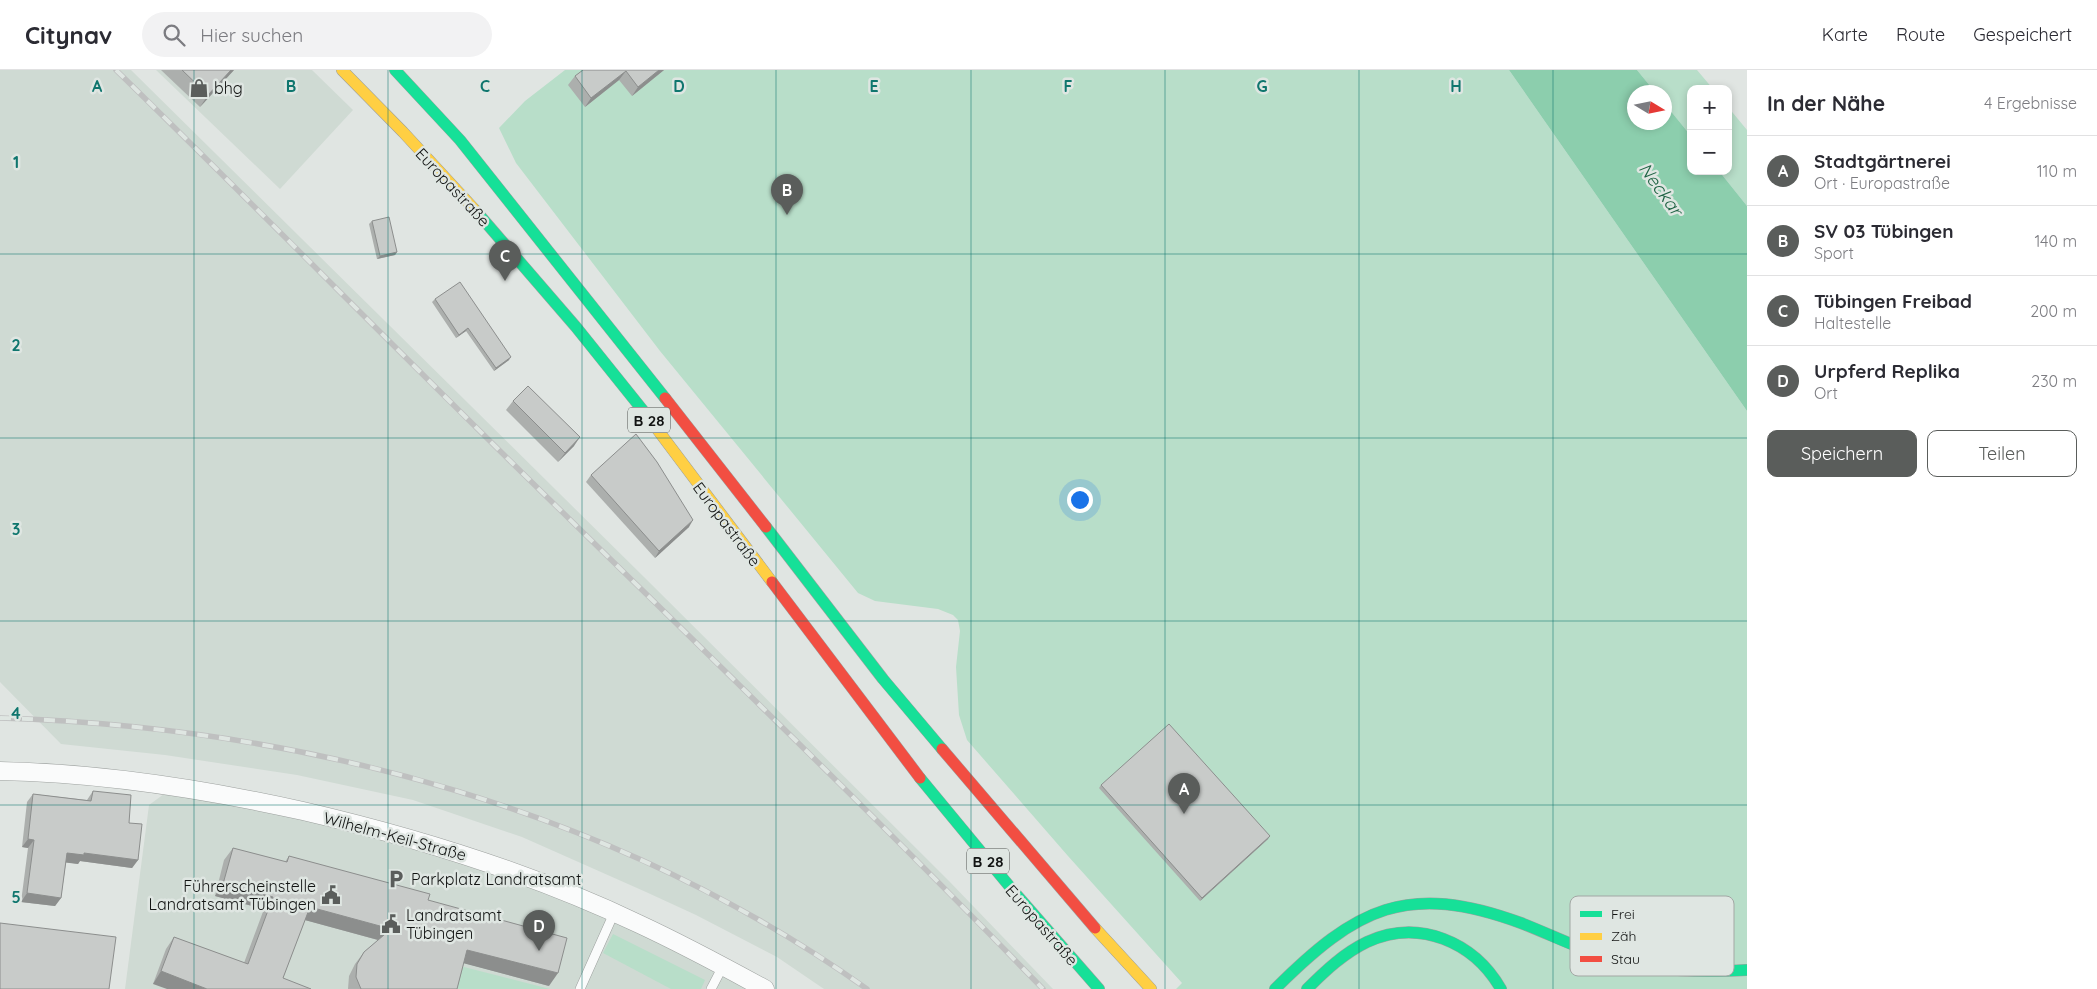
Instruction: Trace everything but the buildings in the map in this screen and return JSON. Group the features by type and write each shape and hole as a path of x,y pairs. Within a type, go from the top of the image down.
{"main road":[{"name":"Europastraße","path":"342,70 460,193 578,329 624,387 882,730 1017,896 1098,989"},
{"name":"Europastraße","path":"395,70 460,140 514,206 693,433 882,680 1086,918 1151,989"},
{"path":"1275,989 1325,942 1354,922 1384,910 1413,904 1445,903 1488,912 1570,943"},
{"path":"1307,989 1339,960 1363,945 1388,935 1412,933 1440,938 1464,947 1482,961 1497,980 1501,989"}],"street":[{"name":"Wilhelm-Keil-Straße","path":"0,771 31,772 175,786 248,799 411,838 476,858 614,913 681,944 764,989"}],"lane":[{"path":"580,989 614,913"},
{"path":"711,989 723,966"}],"shaded area":[{"path":"0,70 131,70 949,881 1053,989 824,989 777,957 696,915 646,892 522,837 413,800 297,775 165,755 61,744 0,682"},
{"path":"156,70 312,70 353,110 280,189"},
{"path":"565,70 1509,70 1747,411 1747,989 1176,989 1182,983 967,740 959,715 956,667 960,631 958,620 953,615 938,609 875,601 858,593 660,351 516,163 499,128 525,101"},
{"path":"1637,70 1697,70 1710,85 1687,85 1687,131 1672,113 1672,85 1649,85"},
{"path":"1732,112 1747,130 1747,206 1722,175 1732,175"},
{"path":"175,786 476,858 765,989 125,989 149,805"},
{"path":"613,934 705,980 701,989 671,989 603,953"},
{"path":"460,966 550,989 454,989"}],"water":[{"name":"Neckar","path":"1509,70 1637,70 1649,85 1627,85 1627,130 1672,130 1672,113 1687,131 1687,175 1722,175 1747,206 1747,411"}],"railway":[{"path":"116,70 498,449 840,784 1043,989"},
{"path":"0,718 115,725 229,739 342,761 454,790 563,827 669,873 770,927 867,989"}],"traffic: fast":[{"path":"395,70 460,140 665,398"},
{"path":"475,210 576,327 645,413"},
{"path":"766,527 883,679 942,749"},
{"path":"920,778 1015,893 1099,989"},
{"path":"1275,989 1304,961 1358,921 1386,910 1414,904 1446,904 1481,910 1521,923 1570,943"},
{"path":"1307,989 1350,951 1367,942 1387,935 1406,933 1425,934 1443,939 1460,947 1476,958 1501,989"},
{"path":"1734,970 1747,970"}],"traffic: slow":[{"path":"342,70 403,132 475,210"},
{"path":"645,413 772,582"},
{"path":"1095,928 1151,989"}],"traffic: jam":[{"path":"665,398 766,527"},
{"path":"772,582 920,778"},
{"path":"942,749 1095,928"}],"place":[{"name":"bhg","path":"199,88"},
{"name":"SV 03 Tübingen","path":"787,215"},
{"name":"Tübingen Freibad","path":"505,281"},
{"name":"Stadtgärtnerei","path":"1184,814"},
{"name":"Parkplatz Landratsamt","path":"396,879"},
{"name":"Führerscheinstelle Landratsamt Tübingen","path":"331,895"},
{"name":"Landratsamt Tübingen","path":"391,924"},
{"name":"Urpferd Replika","path":"539,951"}]}
